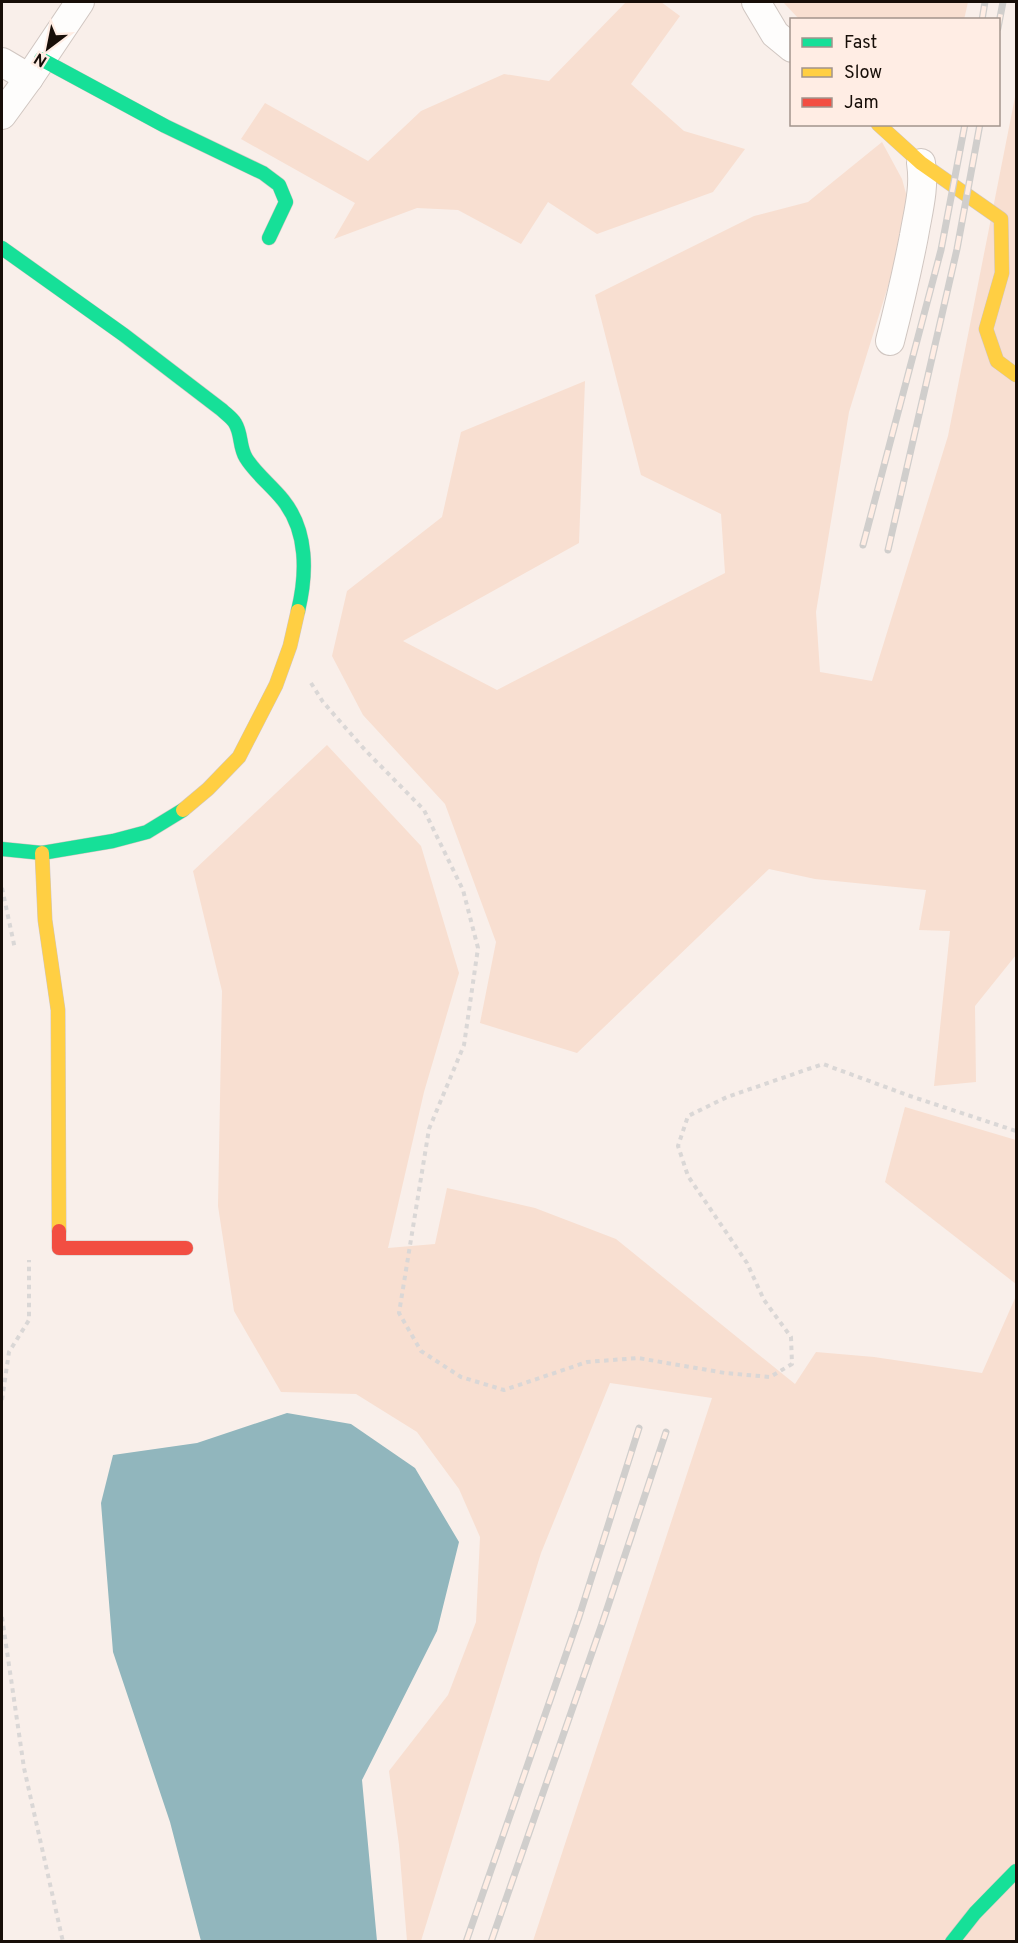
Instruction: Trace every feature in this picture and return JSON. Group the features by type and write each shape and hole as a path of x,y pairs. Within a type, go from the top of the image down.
{"street":[{"path":"2,116 80,2"},
{"path":"756,2 775,34 790,46"},
{"path":"2,62 35,68 263,173 279,185 286,202 269,238"},
{"path":"880,126 921,163 1001,219 1002,273 986,329 997,361 1017,375"},
{"path":"890,341 904,291 919,212 922,190 921,163"},
{"path":"2,248 124,335 235,422 240,435 240,446 246,459 284,501 294,518 304,552 304,585 290,646 266,705 239,757 208,789 182,810 147,832 113,841 42,853 2,849"},
{"path":"42,853 45,920 58,1010 59,1248 186,1248"},
{"path":"952,1941 975,1913 1017,1871"}],"path":[{"path":"290,646 323,702 365,750 424,810 463,890 478,948 464,1045 429,1129 399,1313 421,1351 461,1377 504,1390 587,1362 638,1358 725,1373 770,1377 792,1364 791,1337 764,1300 747,1263 688,1176 678,1146 688,1116 727,1097 823,1064 910,1096 1017,1131"},
{"path":"2,888 15,950"},
{"path":"2,1400 9,1352 29,1320 29,1249"},
{"path":"2,1617 24,1768 63,1941"}],"shaded area":[{"path":"626,2 661,2 680,16 631,84 684,131 745,149 713,192 597,234 548,202 521,244 458,210 417,208 334,239 355,203 241,139 265,103 368,161 421,111 504,74 549,81"},
{"path":"783,2 968,2 964,18 798,18"},
{"path":"1016,92 1016,955 975,1006 976,1082 934,1086 950,931 919,930 926,890 815,879 769,869 577,1053 480,1023 496,942 445,804 363,715 332,656 347,591 442,517 461,432 585,381 579,543 403,641 497,690 725,573 721,514 641,475 595,295 754,216 808,202 882,142 902,179 908,201 906,228 849,412 816,612 820,672 872,681 948,436"},
{"path":"327,745 421,846 459,973 424,1092 388,1248 435,1244 447,1188 535,1208 616,1239 795,1384 816,1352 874,1357 982,1373 1016,1296 1016,1941 533,1941 712,1398 610,1383 541,1553 421,1941 407,1941 399,1845 389,1771 448,1695 476,1622 480,1537 459,1489 417,1432 356,1394 281,1392 234,1311 218,1206 222,991 193,871"},
{"path":"905,1107 1016,1140 1016,1284 885,1182"}],"water":[{"path":"287,1413 351,1424 415,1468 459,1542 437,1631 362,1780 377,1941 201,1941 170,1822 113,1652 101,1503 113,1455 197,1443"}],"railway":[{"path":"982,18 985,2"},
{"path":"1000,18 1003,2"},
{"path":"863,545 941,250 965,126"},
{"path":"888,550 957,249 980,126"},
{"path":"466,1942 579,1617 639,1428"},
{"path":"491,1942 666,1432"}],"traffic: fast":[{"path":"41,59 165,126 263,173 279,185 286,202 269,238"},
{"path":"2,248 124,335 234,421 246,458 283,500 297,525 304,568 298,611"},
{"path":"2,849 42,853 113,841 147,832 183,810"},
{"path":"952,1942 975,1913 1016,1871"}],"traffic: slow":[{"path":"880,126 921,163 1001,219 1002,273 986,329 997,361 1016,375"},
{"path":"183,810 208,789 239,757 276,685 290,646 298,611"},
{"path":"42,853 45,920 58,1010 59,1231"}],"traffic: jam":[{"path":"59,1231 59,1248 186,1248"}]}
